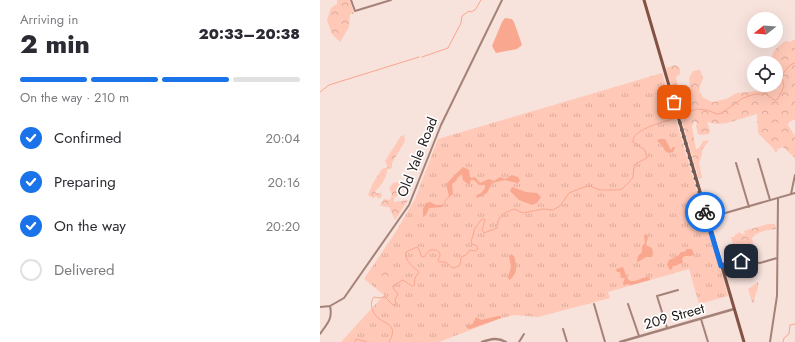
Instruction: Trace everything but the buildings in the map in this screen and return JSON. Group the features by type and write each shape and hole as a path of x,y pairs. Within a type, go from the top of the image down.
{"main road":[{"path":"644,0 744,342"}],"street":[{"path":"351,0 355,11 391,0"},
{"name":"Old Yale Road","path":"320,307 330,306 344,298 409,205 440,125 502,0"},
{"path":"758,159 770,200"},
{"path":"736,163 749,206"},
{"path":"791,194 795,175"},
{"path":"707,218 795,193"},
{"path":"770,342 776,302 778,198"},
{"path":"721,266 740,261 760,263 777,258"},
{"path":"667,328 658,296 678,290"},
{"path":"594,304 605,342"},
{"path":"628,304 639,336"},
{"path":"320,334 331,318 332,314 330,306"},
{"name":"209 Street","path":"622,342 734,309"},
{"path":"701,319 708,342"},
{"path":"563,329 567,342"},
{"path":"519,342 524,334"},
{"path":"482,342 494,338 506,342"}],"green space":[{"path":"337,0 350,0 354,14 350,14 349,27 340,42 332,34 327,20 331,8 337,4"},
{"path":"795,39 795,119 789,122 788,125 795,136 795,158 783,147 778,149 776,153 758,133 757,114 727,123 718,124 707,122 710,131 709,134 702,135 698,134 696,126 697,123 694,121 692,127 696,149 699,148 703,141 709,140 703,148 699,162 702,178 699,179 666,68 675,65 680,68 680,74 676,77 678,86 683,90 690,87 689,78 693,71 700,70 703,78 699,90 702,97 712,102 726,99 737,93 783,92 783,56 772,55 777,48 783,48 783,43 785,41 790,42"},
{"path":"662,73 728,296 699,304 689,269 608,292 610,298 538,317 514,315 499,319 439,342 341,342 384,295 364,279 397,230 415,199 438,139"},
{"path":"404,135 405,141 392,163 392,168 387,170 383,182 375,191 376,193 381,193 382,196 379,199 376,196 373,198 368,195 373,183 382,169 388,167 385,161 401,136"},
{"path":"398,182 402,186 400,193 394,198 394,202 408,200 395,220 389,207 380,206 384,199 390,200 392,194 389,188 393,183"},
{"path":"768,224 775,224 776,229 763,231 757,234 752,238 753,243 746,250 744,251 741,249 735,251 731,237 734,237 740,232 741,234 745,234 744,231"},
{"path":"384,264 388,266 389,278 381,286 375,272 381,265"},
{"path":"758,282 754,303 752,302 748,289"}],"shaded area":[{"path":"505,18 512,19 514,22 522,45 517,49 496,53 492,46"},
{"path":"659,139 665,139 671,150 675,147 673,152 669,153 665,151 662,145 657,141"},
{"path":"463,167 469,170 470,177 475,177 480,183 489,179 494,181 500,177 505,179 512,175 518,177 520,181 517,183 505,180 492,183 487,193 477,198 476,196 481,193 485,188 485,185 479,185 474,180 471,180 469,185 463,180 462,175 459,175 456,181 452,184 453,194 446,200 442,207 429,208 426,215 423,217 423,209 426,203 430,202 436,205 443,205 445,200 449,196 446,184"},
{"path":"512,187 526,192 537,193 541,197 537,203 532,205 519,200 510,191"},
{"path":"647,234 648,237 646,245 652,248 653,254 652,257 646,257 638,262 638,256 642,252 642,246 645,243 644,235"},
{"path":"687,249 692,249 694,255 684,257 682,259 683,263 673,266 670,270 667,265 669,260"},
{"path":"511,254 514,256 516,269 514,275 509,280 508,278 511,267 509,256"},
{"path":"623,267 627,278 630,281 636,281 647,277 649,277 650,280 631,285 626,284 624,286 623,283 625,278 621,278 620,272 617,272 616,269"},
{"path":"501,316 501,318 470,329 467,328 467,325 472,325 476,317 481,320"}],"waterway":[{"path":"422,57 448,48 461,23 462,16 469,11 471,12 475,10 481,0"},
{"path":"320,92 329,85 419,57"},
{"path":"681,116 697,109 707,110 717,114 722,113 743,98 755,94 766,94 774,100 777,100 784,87 782,77 784,72 790,65 795,63"},
{"path":"389,342 393,332 392,328 375,315 372,307 372,299 374,297 385,297 393,305 396,305 395,299 398,294 393,286 403,280 414,286 415,278 419,272 406,258 406,252 417,247 421,256 424,257 430,250 437,250 440,253 438,260 439,262 446,262 451,267 455,268 460,265 461,257 466,255 470,250 475,251 478,249 477,246 471,242 475,228 482,219 485,220 482,230 484,233 497,228 500,218 507,212 514,209 523,213 543,209 553,210 560,206 569,193 584,187 590,186 600,190 622,189 633,177 634,166 647,158 645,150 633,142 634,138 642,130 648,127 673,119"},
{"path":"783,342 784,338 789,334 790,325 795,324"},
{"path":"355,342 356,339 367,342"}],"way so far":[{"path":"674,102 705,212"}],"route":[{"path":"705,212 721,266 741,261"}]}
